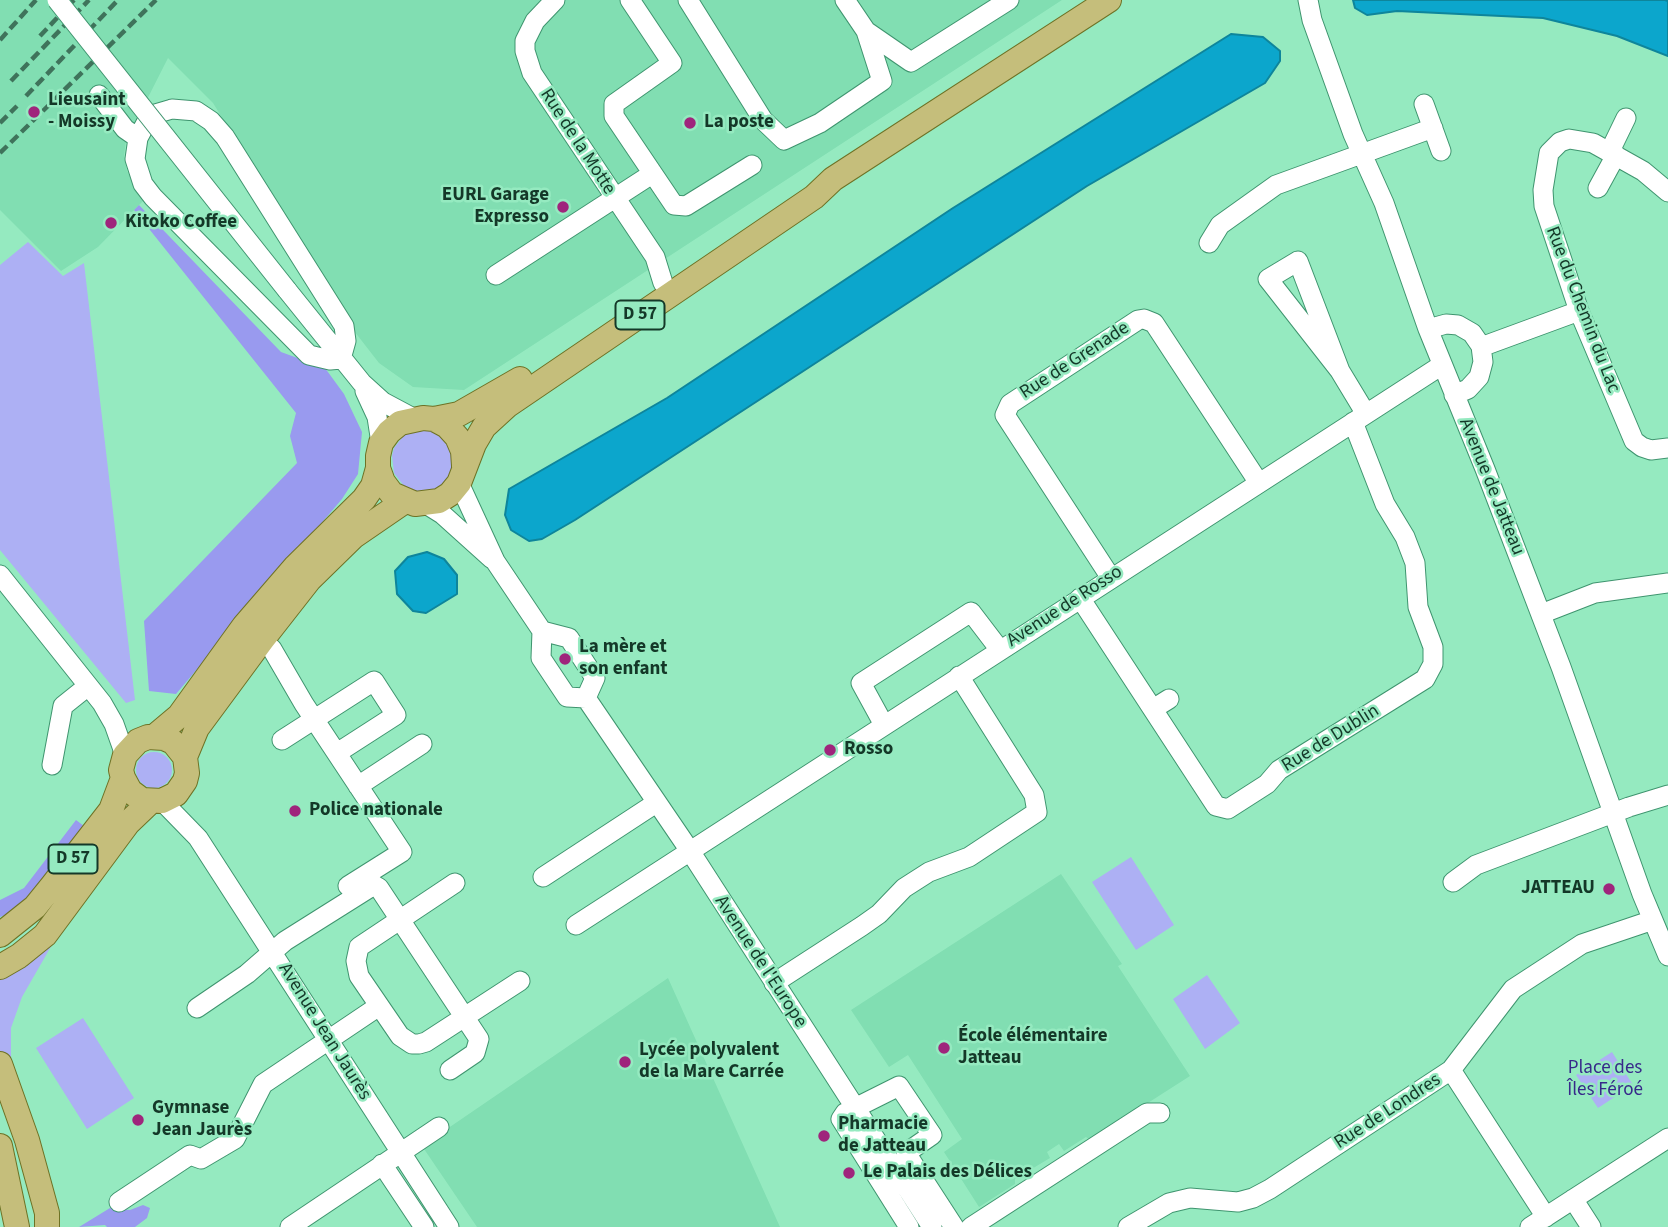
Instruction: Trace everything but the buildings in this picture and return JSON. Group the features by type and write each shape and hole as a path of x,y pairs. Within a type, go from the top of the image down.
{"main road":[{"name":"D 57","path":"461,475 484,427 508,405 814,197 833,179 1110,0"},
{"name":"D 57","path":"423,419 459,414 499,393 809,188 833,179"},
{"path":"461,475 450,494 439,501 415,503 381,516 345,545 253,633 179,716 151,737 138,741 124,766 136,796 164,797 187,773 185,757 197,728 253,633 295,567 364,499 373,486 381,443 394,427 423,419 447,426 457,437 463,451 461,475"},
{"path":"378,468 383,482 392,494 415,503"},
{"path":"151,737 173,742 185,757"},
{"name":"D 57","path":"2,931 35,907 111,810 124,766"},
{"name":"D 57","path":"0,967 45,935 128,823 164,797"},
{"path":"0,1064 27,1140 47,1213 45,1227"},
{"path":"0,1084 45,1227"},
{"path":"0,1146 17,1227"}],"street":[{"path":"57,0 341,359 383,402 423,419"},
{"name":"Rue de la Motte","path":"555,0 535,21 525,41 532,73 655,257 663,283"},
{"path":"630,0 672,63 614,104 614,116 674,205 686,206 752,165"},
{"path":"688,0 763,120 785,140 820,122 882,81 866,31 845,0"},
{"path":"866,31 911,62 1009,0"},
{"name":"Avenue de Jatteau","path":"1300,0 1312,20"},
{"name":"Avenue de Jatteau","path":"1308,0 1312,20 1353,134 1403,253 1428,329 1541,614 1668,956"},
{"path":"99,94 125,129 138,138"},
{"path":"1424,104 1441,151"},
{"path":"172,109 196,111 211,121 225,137 344,326 346,341 341,359 330,360 309,355 153,197 137,170 135,152 138,138 146,123 155,114 172,109"},
{"path":"1598,188 1626,118"},
{"path":"1209,243 1220,225 1276,186 1433,128"},
{"name":"Rue du Chemin du Lac","path":"1668,192 1643,171 1593,143 1569,139 1549,153 1543,190 1546,213 1574,288 1579,311 1634,441 1651,450 1668,448"},
{"path":"496,275 652,174"},
{"path":"1340,371 1268,279 1297,261 1359,418"},
{"path":"1481,347 1579,311"},
{"name":"Rue de Grenade","path":"1111,578 1005,415 1010,404 1138,320 1154,323 1259,483"},
{"path":"1428,329 1446,324 1458,325 1472,333 1481,347 1483,362 1479,377 1468,389 1454,395"},
{"name":"Avenue de Rosso","path":"576,925 1442,365"},
{"path":"362,383 377,417 381,443"},
{"name":"Rue de Dublin","path":"1080,597 1161,704 1212,802 1219,808 1228,809 1267,784 1279,770 1425,679 1430,672 1433,647 1418,607 1415,563 1405,537 1385,504 1359,418"},
{"name":"Avenue de l'Europe","path":"461,475 495,561 542,631 541,658 567,697 586,698 690,851 855,1108 884,1171 932,1227"},
{"name":"Avenue de l'Europe","path":"415,503 442,514 495,561"},
{"path":"0,575 102,703 114,724 124,766"},
{"path":"1541,614 1595,593 1668,583"},
{"path":"884,725 861,683 971,612 1000,650"},
{"path":"542,631 569,638 596,678 586,698"},
{"path":"253,633 272,649 314,719 402,852 334,895"},
{"path":"774,983 879,914 904,888 920,878 969,857 1037,812 1034,795 959,676"},
{"path":"282,740 374,681 396,715 337,753"},
{"path":"52,765 63,706 88,686"},
{"path":"102,703 136,732 151,737"},
{"path":"358,786 422,744"},
{"path":"1453,883 1476,865 1668,795"},
{"name":"Avenue Jean Jaurès","path":"164,797 198,838 449,1227"},
{"path":"543,877 656,803"},
{"path":"455,883 359,947 356,961 359,976 400,1036 412,1044 426,1042 520,981"},
{"path":"197,1007 247,974 272,951 374,885 379,888 479,1039 475,1053 450,1070"},
{"name":"Rue de Londres","path":"1128,1227 1169,1203 1190,1198 1238,1202 1253,1198 1451,1070 1513,989 1582,944 1653,919"},
{"path":"119,1202 190,1155 201,1159 235,1139 264,1084 379,1006"},
{"path":"1451,1070 1538,1222 1668,1138"},
{"path":"855,1108 899,1086 932,1135 906,1153 954,1227"},
{"path":"971,1227 1147,1113 1160,1113"},
{"path":"290,1227 439,1127"},
{"path":"382,1164 424,1227"},
{"path":"884,1171 909,1227"},
{"path":"1573,1199 1591,1227"}],"shaded area":[{"path":"0,0 1062,0 464,390 413,387 379,363 351,327 213,103 168,58 126,141 124,156 127,171 144,200 98,247 61,271 0,210"},
{"path":"1353,0 1665,0 1668,1 1668,56 1617,36 1543,18 1397,11 1367,15 1355,8"},
{"path":"1231,34 1263,37 1280,51 1280,61 1265,83 1087,186 575,520 542,539 529,541 511,530 505,515 509,489 667,398 953,208"},
{"path":"139,205 281,352 325,368 344,394 362,432 358,474 342,499 176,694 149,691 144,621 297,463 290,436 296,413 134,210"},
{"path":"427,552 444,559 457,575 457,594 426,613 413,611 397,594 395,571 408,557"},
{"path":"76,820 84,826 43,889 13,912 0,917 0,900 24,888"},
{"path":"1061,874 1122,964 1118,966 1190,1076 1090,1140 1086,1137 1064,1151 1059,1144 1047,1152 1050,1158 1015,1179 1015,1184 979,1207 944,1152 962,1139 908,1055 889,1067 851,1010"},
{"name":"Lycée polyvalent de la Mare Carrée","path":"668,978 780,1227 477,1227 422,1146"},
{"path":"143,1205 150,1208 147,1218 135,1227 79,1227 110,1208 130,1210"}],"green space":[{"path":"28,242 63,276 84,263 135,700 126,703 0,550 0,265"},
{"path":"420,429 436,432 453,449 453,474 435,491 419,493 404,486 394,473 392,456 394,448 404,435"},
{"path":"154,752 166,758 172,770 166,782 154,788 142,782 136,770 142,758"},
{"path":"1131,857 1174,925 1136,950 1092,882"},
{"path":"53,943 22,997 11,1028 11,1057 15,1075 9,1073 0,1051 0,972"},
{"path":"1207,975 1240,1023 1205,1049 1173,999"},
{"path":"83,1018 134,1098 87,1129 36,1048"},
{"name":"Place des Îles Féroé","path":"1612,1052 1633,1085 1598,1108 1576,1075"}],"railway":[{"path":"0,40 36,0"},
{"path":"40,36 74,0"},
{"path":"11,81 89,0"},
{"path":"26,96 118,0"},
{"path":"0,153 156,0"},
{"path":"0,123 17,106"}],"place":[{"name":"Lieusaint - Moissy","path":"34,112"},
{"name":"La poste","path":"690,123"},
{"name":"EURL Garage Expresso","path":"563,207"},
{"name":"Kitoko Coffee","path":"111,223"},
{"name":"La mère et son enfant","path":"565,659"},
{"name":"Rosso","path":"830,750"},
{"name":"Police nationale","path":"295,811"},
{"name":"JATTEAU","path":"1609,889"},
{"name":"École élémentaire Jatteau","path":"944,1048"},
{"name":"Lycée polyvalent de la Mare Carrée","path":"625,1062"},
{"name":"Gymnase Jean Jaurès","path":"138,1120"},
{"name":"Pharmacie de Jatteau","path":"824,1136"},
{"name":"Le Palais des Délices","path":"849,1173"}]}
